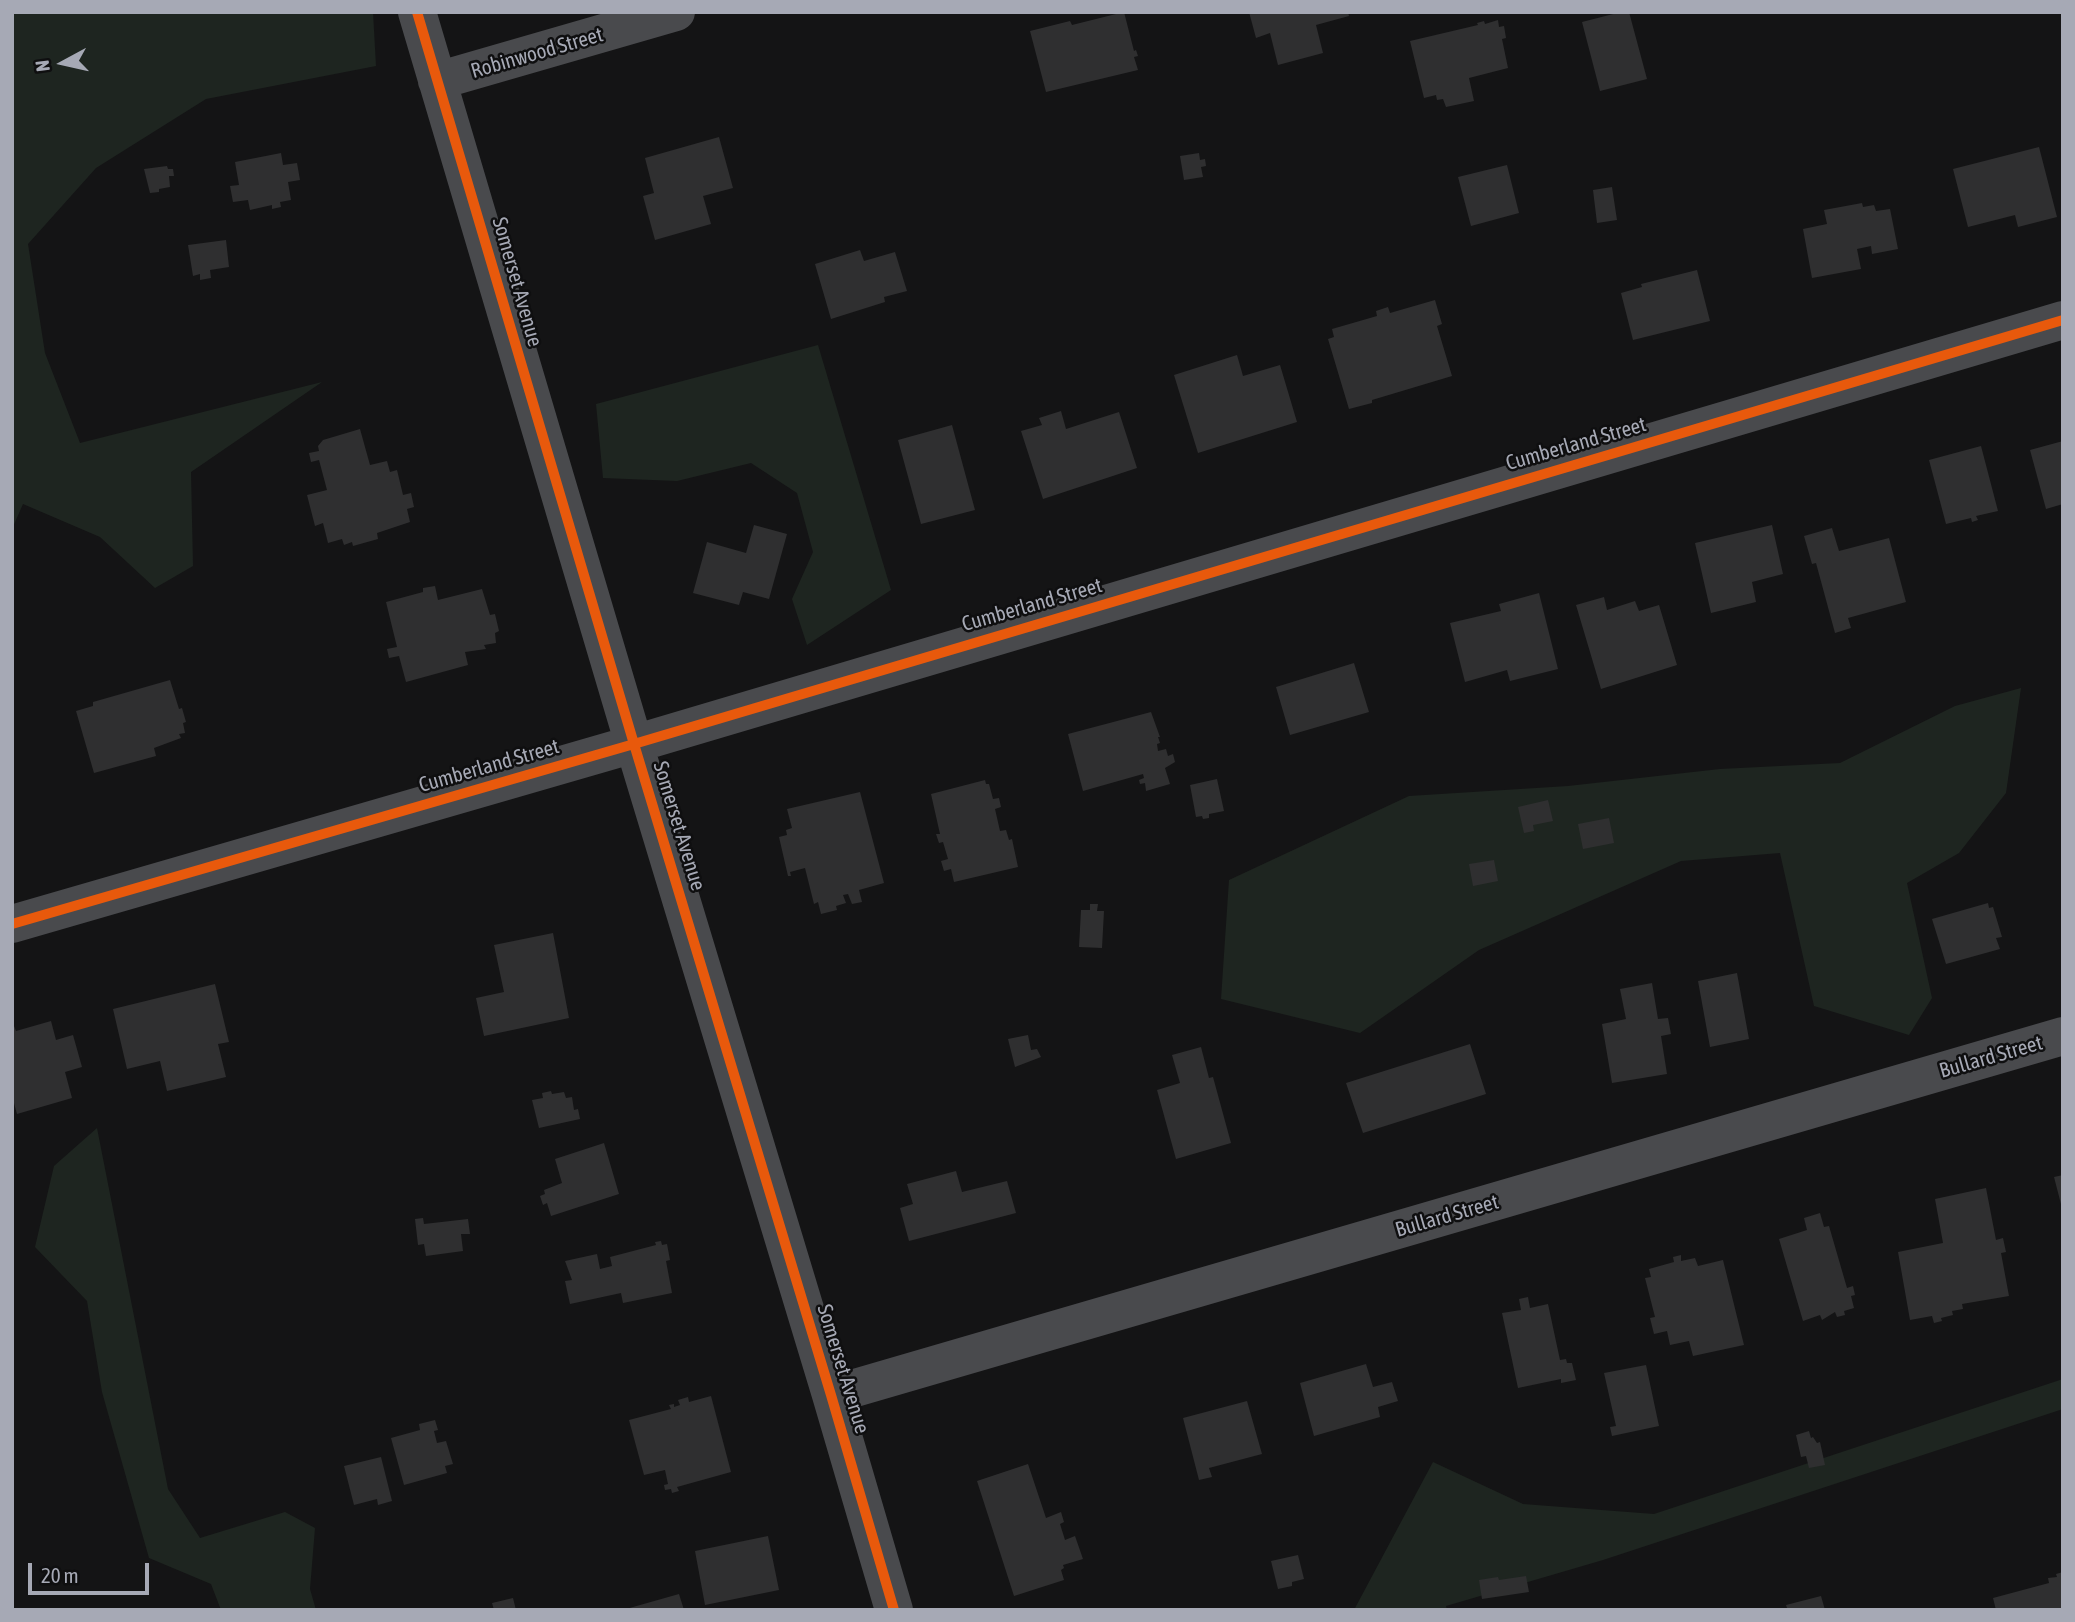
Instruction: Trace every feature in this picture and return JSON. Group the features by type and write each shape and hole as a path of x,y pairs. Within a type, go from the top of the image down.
{"street":[{"name":"Somerset Avenue","path":"417,12 894,1610"},
{"name":"Robinwood Street","path":"438,81 676,12"},
{"name":"Cumberland Street","path":"12,924 634,744 2063,320"},
{"name":"Bullard Street","path":"831,1395 2063,1036"}],"shaded area":[{"path":"12,12 373,12 376,66 206,99 96,168 28,244 45,353 80,443 322,382 191,472 193,566 155,588 100,537 23,504 12,529"},
{"path":"818,345 891,590 807,645 792,599 813,552 797,493 751,463 677,481 603,478 596,404"},
{"path":"2021,688 2006,793 1959,853 1907,883 1932,998 1909,1035 1814,1006 1780,853 1681,861 1479,950 1360,1033 1221,999 1229,880 1409,796 1568,786 1720,769 1840,763 1955,706"},
{"path":"97,1128 168,1489 200,1538 285,1512 315,1528 310,1589 316,1610 221,1610 211,1584 149,1558 102,1392 87,1301 35,1247 54,1166"},
{"path":"2063,1379 2063,1409 1603,1560 1446,1606 1447,1610 1354,1610 1433,1462 1523,1504 1654,1514"}],"building":[{"path":"1124,12 1134,51 1136,50 1138,56 1134,57 1138,70 1046,92 1030,31 1070,21 1072,25"},
{"path":"1249,12 1348,12 1349,16 1316,25 1323,53 1278,65 1270,33 1256,38"},
{"path":"1629,12 1647,79 1600,91 1582,22"},
{"path":"1498,20 1499,27 1504,26 1506,38 1502,39 1508,68 1469,78 1474,101 1446,107 1443,99 1437,100 1436,95 1424,98 1410,41 1478,25 1477,23 1484,21 1485,24"},
{"path":"719,137 733,188 703,196 711,224 655,240 643,196 654,193 645,158"},
{"path":"2039,147 2057,217 2018,227 2015,215 1968,227 1953,169"},
{"path":"281,153 283,165 297,163 300,180 288,182 291,200 280,202 281,207 272,209 272,205 250,210 248,200 233,202 230,186 239,185 235,162"},
{"path":"1199,153 1200,160 1205,159 1206,166 1201,167 1203,177 1184,180 1180,156"},
{"path":"1507,165 1519,213 1471,226 1458,177"},
{"path":"167,166 168,169 173,169 174,176 169,176 170,187 150,193 144,169"},
{"path":"1612,187 1617,220 1597,223 1593,190"},
{"path":"1862,203 1863,207 1874,205 1876,211 1890,209 1898,249 1872,254 1871,246 1857,249 1861,269 1812,278 1803,229 1827,224 1824,210"},
{"path":"226,240 229,267 210,270 211,278 200,280 200,274 193,276 188,245"},
{"path":"860,250 864,261 895,252 907,291 884,297 885,302 831,319 815,264"},
{"path":"1697,270 1710,321 1633,340 1621,293 1642,287 1641,284"},
{"path":"1435,300 1442,324 1437,326 1452,376 1349,409 1328,339 1334,337 1332,329 1377,316 1376,311 1388,307 1390,313"},
{"path":"1237,355 1243,376 1280,365 1297,422 1198,453 1174,375"},
{"path":"1061,411 1066,429 1119,412 1137,468 1043,499 1021,431 1042,425 1039,418"},
{"path":"952,425 975,510 921,524 898,440"},
{"path":"360,429 370,465 387,461 390,472 397,470 403,495 411,493 414,507 407,509 410,522 377,533 378,539 353,546 352,542 344,545 342,539 328,543 323,523 315,526 307,495 327,490 319,460 311,462 309,453 319,451 318,446 323,440"},
{"path":"2063,441 2063,504 2046,509 2030,450"},
{"path":"1981,446 1998,511 1976,516 1978,520 1972,522 1971,518 1946,524 1929,460"},
{"path":"754,525 787,534 769,599 743,592 739,605 693,593 707,542 746,553"},
{"path":"1772,525 1783,574 1752,582 1756,602 1711,613 1695,543"},
{"path":"1832,528 1839,551 1889,538 1906,602 1848,618 1851,628 1835,633 1816,563 1812,564 1804,536"},
{"path":"435,586 438,600 482,589 490,615 495,614 499,631 495,633 496,643 484,645 486,649 465,652 468,665 406,682 399,656 389,658 387,649 397,647 386,602"},
{"path":"1539,593 1558,669 1510,681 1507,670 1465,682 1450,623 1501,611 1499,604"},
{"path":"1604,597 1607,610 1635,601 1639,611 1659,605 1677,665 1601,689 1576,605"},
{"path":"1354,663 1369,712 1290,735 1276,687"},
{"path":"170,680 186,722 183,723 185,733 179,734 181,738 154,748 156,756 94,773 76,711 93,706 93,702"},
{"path":"1151,712 1160,737 1158,751 1166,749 1168,756 1173,754 1175,762 1165,768 1170,784 1146,791 1145,783 1140,784 1139,780 1144,778 1143,774 1083,791 1068,734"},
{"path":"1217,779 1224,811 1209,814 1209,818 1196,817 1190,785"},
{"path":"985,780 986,784 989,784 993,799 999,798 1001,807 995,809 1000,831 1006,830 1009,840 1012,839 1018,867 954,882 951,869 944,871 941,861 948,859 943,842 939,843 936,834 940,834 931,794"},
{"path":"860,792 884,883 859,890 862,902 852,904 848,894 843,895 846,903 836,906 837,910 821,914 818,902 814,904 805,868 790,872 791,876 788,876 779,837 787,835 786,830 792,828 787,809"},
{"path":"1548,800 1553,821 1533,825 1534,831 1524,833 1518,807"},
{"path":"1609,818 1614,843 1583,849 1578,824"},
{"path":"1494,860 1498,881 1473,886 1469,864"},
{"path":"1988,903 1989,908 1993,907 2002,937 1996,938 2000,949 1946,964 1932,919"},
{"path":"1090,904 1098,904 1097,911 1104,911 1102,948 1079,947 1081,910 1090,910"},
{"path":"553,933 569,1018 484,1036 476,998 504,992 494,945"},
{"path":"1737,973 1749,1039 1710,1047 1698,981"},
{"path":"1652,983 1658,1019 1668,1018 1671,1034 1661,1036 1667,1074 1612,1083 1602,1024 1626,1019 1620,989"},
{"path":"215,984 229,1042 218,1044 226,1077 167,1091 160,1061 127,1069 113,1009"},
{"path":"12,1021 16,1031 51,1021 56,1040 73,1035 82,1067 65,1072 72,1098 17,1114 12,1096"},
{"path":"1028,1035 1031,1050 1037,1049 1041,1057 1015,1067 1008,1039"},
{"path":"1470,1044 1486,1094 1363,1133 1346,1083"},
{"path":"1201,1047 1209,1078 1213,1077 1231,1143 1176,1159 1157,1090 1180,1083 1172,1055"},
{"path":"551,1091 552,1094 564,1092 566,1098 572,1097 574,1110 578,1109 580,1119 539,1128 532,1100 543,1098 542,1093"},
{"path":"604,1143 619,1194 551,1216 547,1203 543,1205 540,1196 545,1194 544,1190 562,1183 555,1159"},
{"path":"956,1171 962,1192 1007,1181 1016,1213 909,1241 900,1208 913,1204 907,1184"},
{"path":"2063,1175 2063,1208 2062,1208 2054,1177"},
{"path":"1986,1188 1996,1240 2003,1238 2006,1252 2001,1253 2009,1296 1962,1304 1963,1309 1952,1311 1953,1315 1934,1323 1932,1316 1910,1320 1898,1252 1943,1243 1935,1199"},
{"path":"1820,1213 1824,1227 1829,1226 1847,1288 1853,1286 1855,1295 1851,1296 1854,1308 1844,1311 1845,1315 1837,1317 1835,1312 1822,1320 1820,1315 1803,1321 1779,1239 1807,1230 1804,1218"},
{"path":"423,1218 424,1224 468,1219 470,1234 461,1234 463,1251 426,1256 424,1244 418,1245 415,1219"},
{"path":"661,1241 662,1245 667,1244 670,1260 666,1261 672,1293 623,1303 621,1293 570,1304 565,1281 572,1280 565,1261 597,1254 600,1269 612,1266 610,1257 656,1245 655,1242"},
{"path":"1681,1255 1681,1261 1695,1258 1698,1266 1723,1260 1744,1345 1693,1356 1689,1341 1670,1345 1667,1331 1654,1334 1650,1318 1655,1317 1645,1278 1651,1277 1649,1269 1674,1262 1673,1257"},
{"path":"1528,1297 1530,1308 1548,1304 1560,1360 1566,1359 1567,1363 1572,1363 1576,1380 1561,1383 1561,1379 1518,1388 1502,1313 1521,1310 1519,1299"},
{"path":"1366,1364 1373,1387 1392,1382 1398,1401 1378,1407 1380,1417 1314,1436 1300,1383"},
{"path":"1646,1365 1659,1426 1612,1436 1610,1427 1616,1426 1604,1373"},
{"path":"711,1396 731,1472 677,1487 679,1491 672,1493 671,1489 665,1490 664,1485 668,1484 665,1470 644,1475 629,1420 671,1409 669,1405 680,1405 678,1400 688,1397 689,1402"},
{"path":"1247,1401 1262,1454 1209,1468 1212,1477 1199,1480 1183,1418"},
{"path":"435,1420 438,1430 434,1431 437,1443 446,1441 453,1464 445,1466 447,1473 404,1485 391,1438 420,1430 419,1424"},
{"path":"1809,1431 1811,1438 1817,1443 1820,1442 1825,1465 1809,1468 1806,1456 1801,1457 1796,1435"},
{"path":"381,1457 392,1501 378,1505 377,1499 354,1505 344,1466"},
{"path":"1028,1464 1046,1518 1061,1512 1064,1522 1060,1524 1065,1540 1075,1536 1083,1559 1063,1565 1061,1570 1064,1580 1014,1596 977,1481"},
{"path":"768,1536 779,1590 705,1605 695,1551"},
{"path":"1298,1555 1304,1579 1292,1582 1292,1586 1278,1589 1271,1561"},
{"path":"2063,1572 2063,1610 1996,1610 1993,1598 2049,1583 2048,1578 2057,1577 2056,1574"},
{"path":"1526,1576 1529,1592 1482,1599 1479,1580"},
{"path":"679,1594 684,1610 626,1610 626,1609"},
{"path":"1821,1596 1825,1610 1782,1610 1787,1608 1786,1605"},
{"path":"513,1598 516,1610 494,1610 492,1603"}],"cycle path":[{"path":"417,12 894,1610"},
{"path":"12,924 634,744 2063,320"}]}
